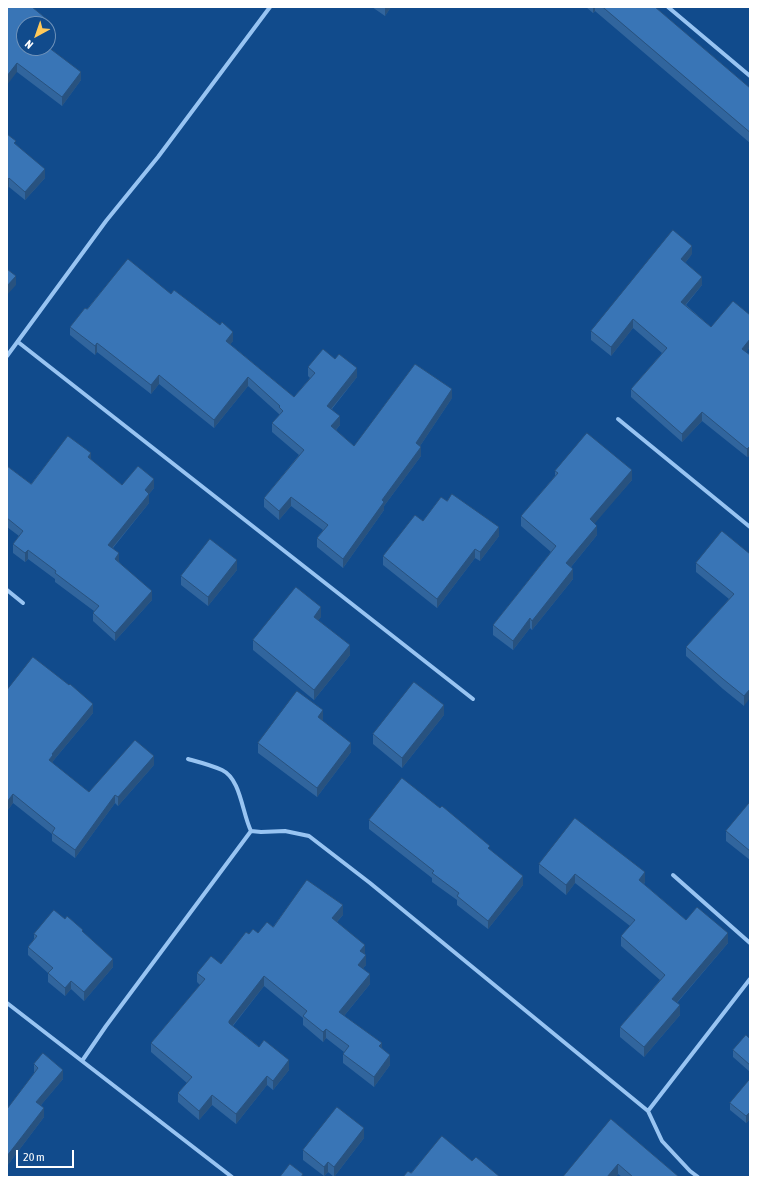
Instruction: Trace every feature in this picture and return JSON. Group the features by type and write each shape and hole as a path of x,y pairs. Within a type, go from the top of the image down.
{"street":[{"path":"7,356 106,221 158,156 270,7"},
{"path":"668,7 750,76"},
{"path":"18,342 473,698"},
{"path":"618,419 750,527"},
{"path":"7,590 23,603"},
{"path":"188,759 223,770 234,782 239,794 246,821 251,831"},
{"path":"82,1061 251,831"},
{"path":"251,831 285,831 308,836 376,888 648,1111 662,1141 690,1171 698,1177"},
{"path":"673,875 750,942"},
{"path":"648,1111 750,979"},
{"path":"7,1003 232,1177"}],"building":[{"path":"7,7 32,7 43,16 16,16 16,56 56,56 56,53 81,72 62,97 17,63 7,76"},
{"path":"603,7 655,7 750,88 750,132"},
{"path":"7,134 16,141 14,143 45,169 25,192 9,178 7,180"},
{"path":"673,230 692,246 681,259 702,277 681,302 711,327 733,301 750,315 750,339 742,349 750,355 750,448 749,447 747,449 702,412 682,434 631,389 667,348 633,319 611,347 591,331"},
{"path":"128,259 171,294 174,290 220,325 222,322 233,332 226,341 294,397 315,373 308,367 323,349 335,359 339,354 357,368 327,406 340,416 331,426 354,446 415,364 452,389 416,443 421,447 382,500 384,502 343,559 317,538 328,525 291,497 279,511 264,498 304,450 272,423 283,411 279,407 280,406 248,377 214,420 159,375 151,385 97,343 95,346 70,327 85,308 87,309"},
{"path":"7,269 16,276 7,286"},
{"path":"587,433 632,470 590,519 597,526 566,563 573,569 532,621 530,618 513,641 493,625 556,546 521,516 558,473 555,471"},
{"path":"68,436 91,453 88,457 122,485 138,466 154,479 145,490 149,494 108,545 119,553 115,559 152,591 115,633 93,613 99,606 55,573 56,571 28,550 25,553 13,544 23,531 7,518 7,466 31,484"},
{"path":"452,494 499,527 480,552 475,549 437,599 383,556 415,515 423,521 441,497 447,501"},
{"path":"722,531 750,554 750,689 744,696 686,647 734,594 696,563"},
{"path":"210,539 237,560 208,597 181,576"},
{"path":"296,587 321,607 314,617 350,645 314,690 253,640"},
{"path":"33,657 69,685 70,684 93,704 52,754 53,755 49,760 89,792 135,740 154,756 118,797 115,795 75,850 52,833 55,828 13,794 7,802 7,690"},
{"path":"414,682 444,705 402,758 373,734"},
{"path":"297,691 323,710 318,717 351,743 317,788 258,743"},
{"path":"402,778 440,808 442,806 490,846 488,848 523,876 488,921 457,896 459,893 432,873 434,871 369,820"},
{"path":"750,802 750,851 726,831"},
{"path":"575,818 645,872 639,880 686,920 697,907 728,933 672,999 680,1005 644,1047 620,1027 665,975 621,936 635,920 575,874 566,885 539,864"},
{"path":"307,880 343,905 332,918 365,945 360,951 366,955 358,965 370,974 339,1012 382,1043 379,1046 390,1055 374,1077 343,1054 349,1046 326,1029 323,1032 303,1016 307,1011 264,976 229,1023 259,1047 264,1040 289,1060 273,1081 267,1076 236,1114 212,1095 199,1111 178,1093 192,1077 151,1043 205,979 197,973 211,956 221,964 246,932 249,934 253,929 258,933 267,922 273,927"},
{"path":"54,910 65,919 67,916 113,959 84,992 71,981 65,988 48,973 53,968 28,947 37,936 34,934"},
{"path":"746,1035 750,1039 750,1065 733,1050"},
{"path":"43,1053 63,1070 36,1102 44,1108 7,1156 7,1109 38,1068 34,1064"},
{"path":"750,1079 750,1112 746,1116 730,1103"},
{"path":"337,1107 364,1128 334,1167 328,1162 324,1167 303,1150"},
{"path":"611,1119 679,1177 633,1177 618,1164 607,1177 563,1177"},
{"path":"442,1136 472,1161 476,1157 500,1177 403,1177 408,1171 411,1173"},
{"path":"290,1164 303,1174 301,1177 280,1177"}]}
